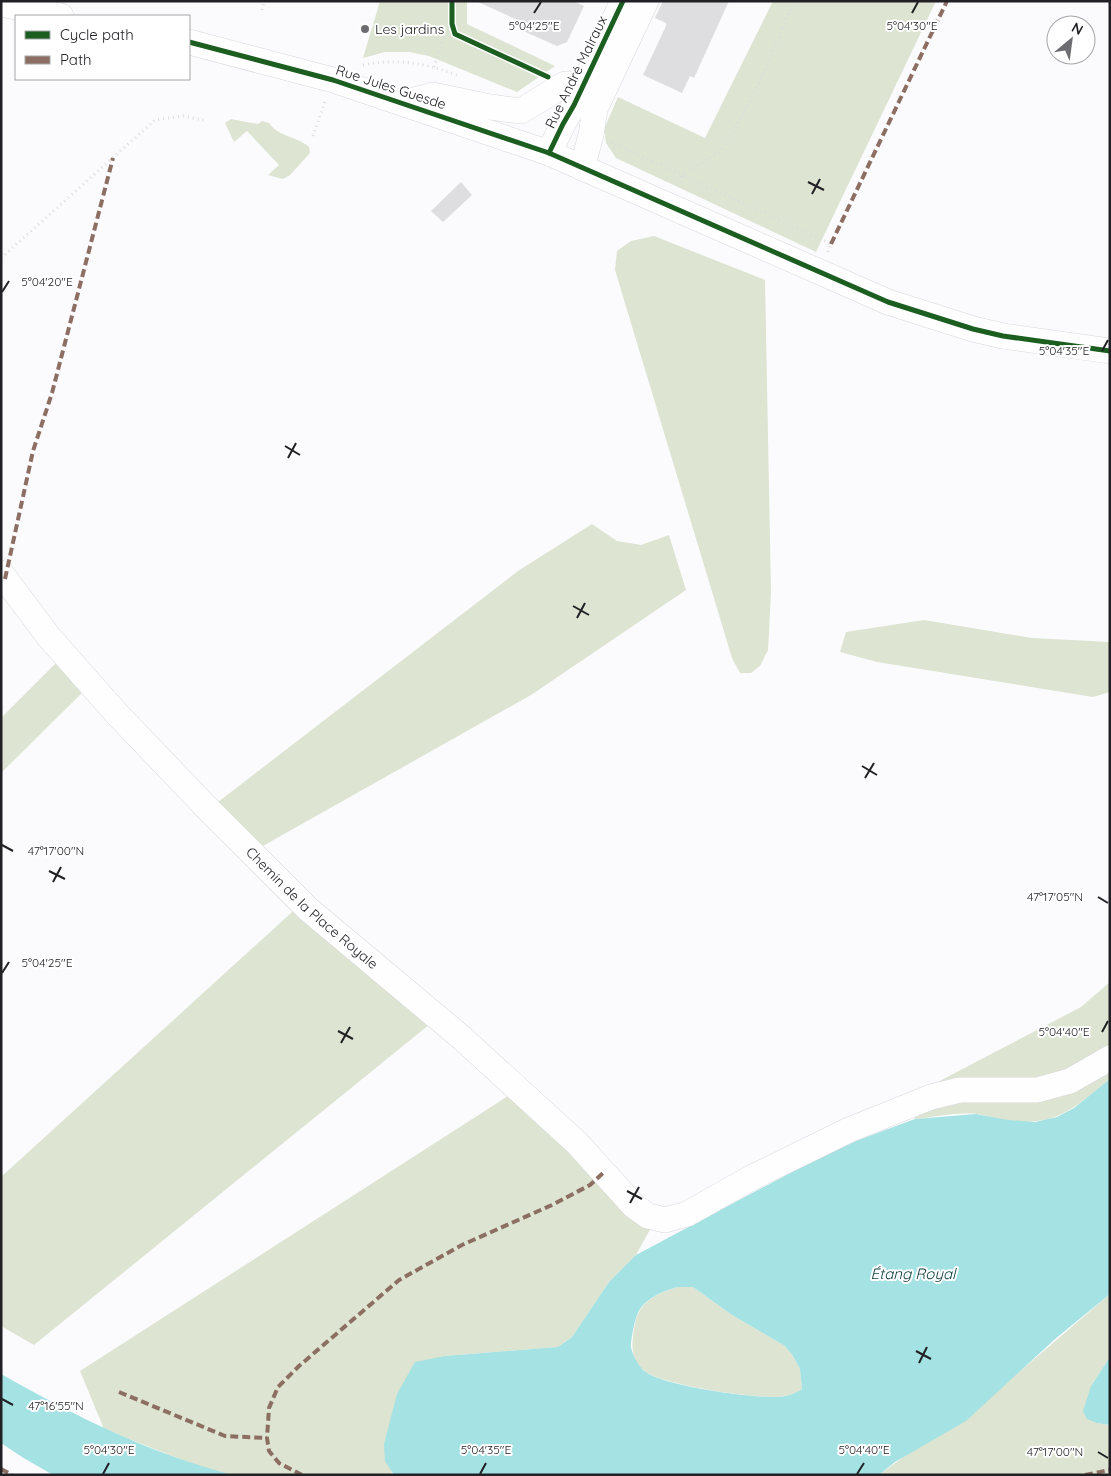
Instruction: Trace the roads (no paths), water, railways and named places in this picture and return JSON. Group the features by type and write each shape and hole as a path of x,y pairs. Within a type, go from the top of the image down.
{"street":[{"name":"Rue André Malraux","path":"549,153 574,106 623,1"},
{"path":"582,168 591,135 595,108 646,1"},
{"path":"7,4 56,15"},
{"name":"Rue Jules Guesde","path":"190,42 332,80 549,153 818,273 888,302 973,329 1003,336 1110,351"},
{"name":"Rue André Malraux","path":"404,103 433,95 490,107 522,111 565,84 584,84"},
{"name":"Chemin de la Place Royale","path":"1,573 49,636 117,714 209,810 308,908 462,1038 570,1136 634,1206 648,1216 665,1220 687,1214 751,1178 849,1130 931,1097 960,1090 1037,1090 1070,1081 1110,1058"}],"water":[{"name":"Étang Royal","path":"1110,1079 1110,1294 1055,1339 966,1421 895,1462 879,1475 394,1475 385,1461 384,1444 397,1394 415,1362 445,1356 558,1347 572,1337 609,1282 636,1255 837,1148 915,1119 976,1114 1008,1120 1035,1122 1057,1117 1074,1108","holes":["678,1287 693,1287 732,1315 785,1346 800,1369 802,1389 793,1394 780,1397 728,1393 686,1386 653,1376 643,1370 631,1347 638,1312 652,1297 662,1292"]},
{"path":"1110,1357 1110,1425 1087,1419 1083,1411 1091,1386"},
{"path":"1,1374 85,1419 143,1445 233,1475 53,1475 1,1443"}],"place":[{"name":"Les jardins","path":"365,29"}]}
